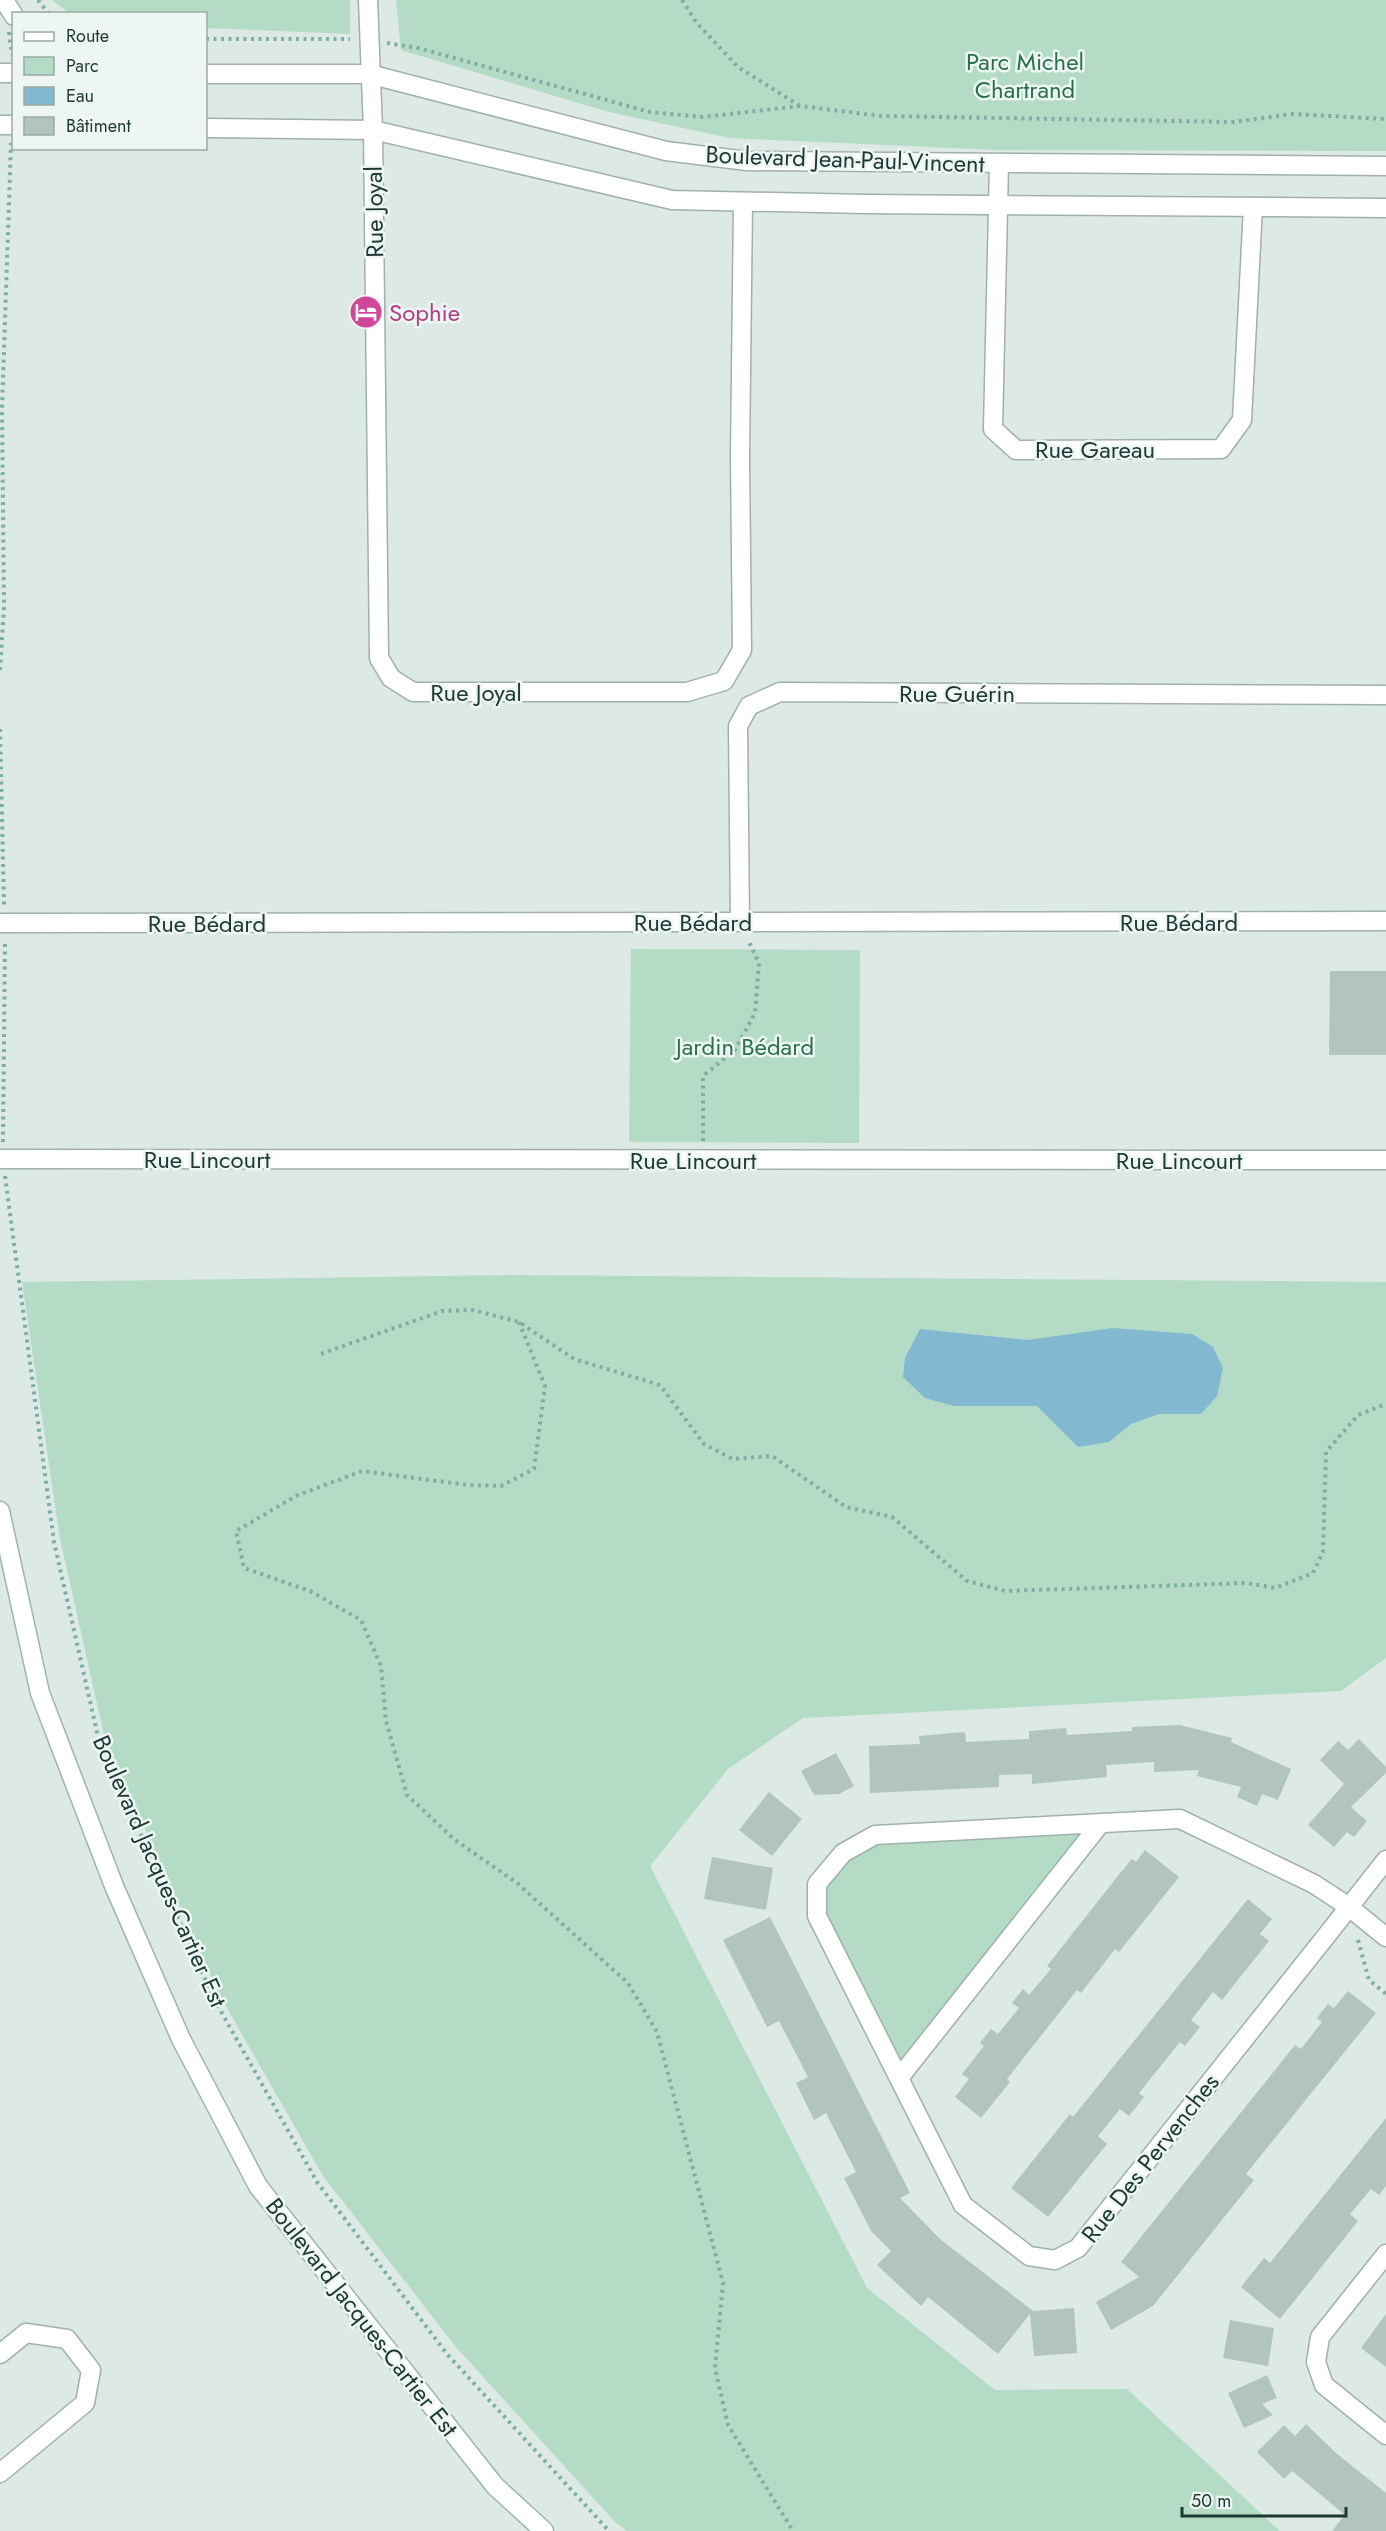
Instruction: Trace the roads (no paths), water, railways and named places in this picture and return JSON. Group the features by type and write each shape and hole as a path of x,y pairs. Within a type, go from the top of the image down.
{"street":[{"path":"4,0 12,13"},
{"name":"Rue Joyal","path":"368,0 369,74 373,130 380,658 390,678 413,692 687,692 724,681 742,650 740,457 743,202"},
{"name":"Boulevard Jean-Paul-Vincent","path":"207,74 369,74 666,151 747,161 1386,166"},
{"name":"Boulevard Jean-Paul-Vincent","path":"207,128 373,130 672,200 1386,208"},
{"name":"Rue Gareau","path":"999,164 993,429 1016,450 1221,449 1242,420 1252,207"},
{"name":"Rue Guérin","path":"740,922 738,726 749,706 780,692 1386,695"},
{"name":"Rue Bédard","path":"2,923 1386,921"},
{"name":"Rue Lincourt","path":"1,1159 1386,1160"},
{"name":"Boulevard Jacques-Cartier Est","path":"0,1511 40,1693 114,1886 181,2039 258,2186 495,2486 544,2531"},
{"name":"Rue Des Pervenches","path":"1349,1907 1078,2248 1055,2260 1029,2256 963,2205 817,1916 817,1884 843,1853 875,1835 1180,1819 1314,1884 1349,1907 1386,1937"},
{"path":"899,2078 1101,1823"},
{"path":"1349,1907 1386,1860"},
{"path":"1386,2254 1320,2337 1316,2362 1324,2385 1386,2436"},
{"path":"0,2354 26,2333 67,2339 91,2370 85,2403 0,2473"}],"water":[{"path":"1113,1328 1192,1334 1213,1347 1223,1368 1217,1396 1201,1414 1159,1414 1131,1424 1109,1442 1078,1447 1037,1406 954,1406 925,1398 903,1377 905,1358 920,1329 1028,1340"}],"place":[{"name":"Sophie","path":"366,312"}],"park label":[{"name":"Parc Michel Chartrand","path":"1025,75"},
{"name":"Jardin Bédard","path":"745,1046"}]}
